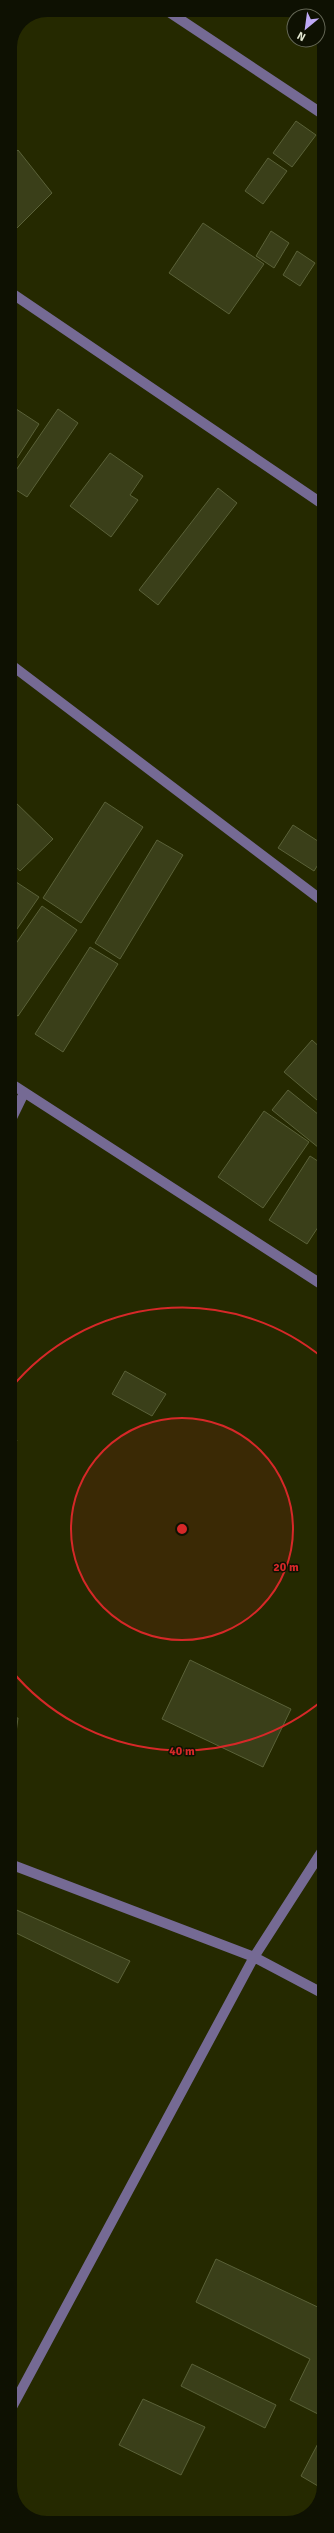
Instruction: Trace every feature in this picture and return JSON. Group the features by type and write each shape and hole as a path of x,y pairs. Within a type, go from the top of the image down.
{"street":[{"path":"177,17 317,110"},
{"path":"17,297 317,500"},
{"path":"17,669 317,897"},
{"path":"17,1088 317,1281"},
{"path":"17,1108 24,1093"},
{"path":"17,2397 254,1957 317,1859"},
{"path":"17,1867 254,1957 317,1990"}],"building":[{"path":"296,121 316,135 292,167 273,153"},
{"path":"18,150 52,193 17,228"},
{"path":"268,158 287,171 263,204 245,191"},
{"path":"203,223 264,264 229,314 169,273"},
{"path":"271,231 289,243 274,268 256,256"},
{"path":"297,251 315,263 300,286 283,275"},
{"path":"58,409 78,423 27,497 17,491 17,469"},
{"path":"17,410 39,424 17,458"},
{"path":"110,453 143,476 130,495 138,500 111,537 70,506"},
{"path":"218,488 237,503 158,605 139,590"},
{"path":"105,802 143,827 81,923 43,898"},
{"path":"17,804 53,839 20,871 17,868"},
{"path":"293,825 317,840 317,866 314,871 278,848"},
{"path":"157,840 183,855 120,959 95,943"},
{"path":"17,883 39,897 17,929"},
{"path":"42,906 77,930 18,1016 17,1015 17,942"},
{"path":"90,947 118,964 63,1052 35,1034"},
{"path":"312,1040 317,1045 317,1100 284,1072"},
{"path":"288,1090 317,1113 317,1146 272,1110"},
{"path":"264,1111 309,1142 263,1208 218,1177"},
{"path":"310,1156 317,1160 317,1229 307,1244 269,1220"},
{"path":"125,1371 166,1394 152,1416 112,1394"},
{"path":"190,1660 291,1709 263,1767 162,1719"},
{"path":"17,1910 130,1961 118,1983 17,1933"},
{"path":"216,2259 317,2307 317,2414 290,2400 310,2359 196,2302"},
{"path":"192,2364 276,2405 265,2428 181,2386"},
{"path":"143,2399 205,2427 181,2475 119,2445"},
{"path":"317,2445 317,2485 301,2476"}]}
